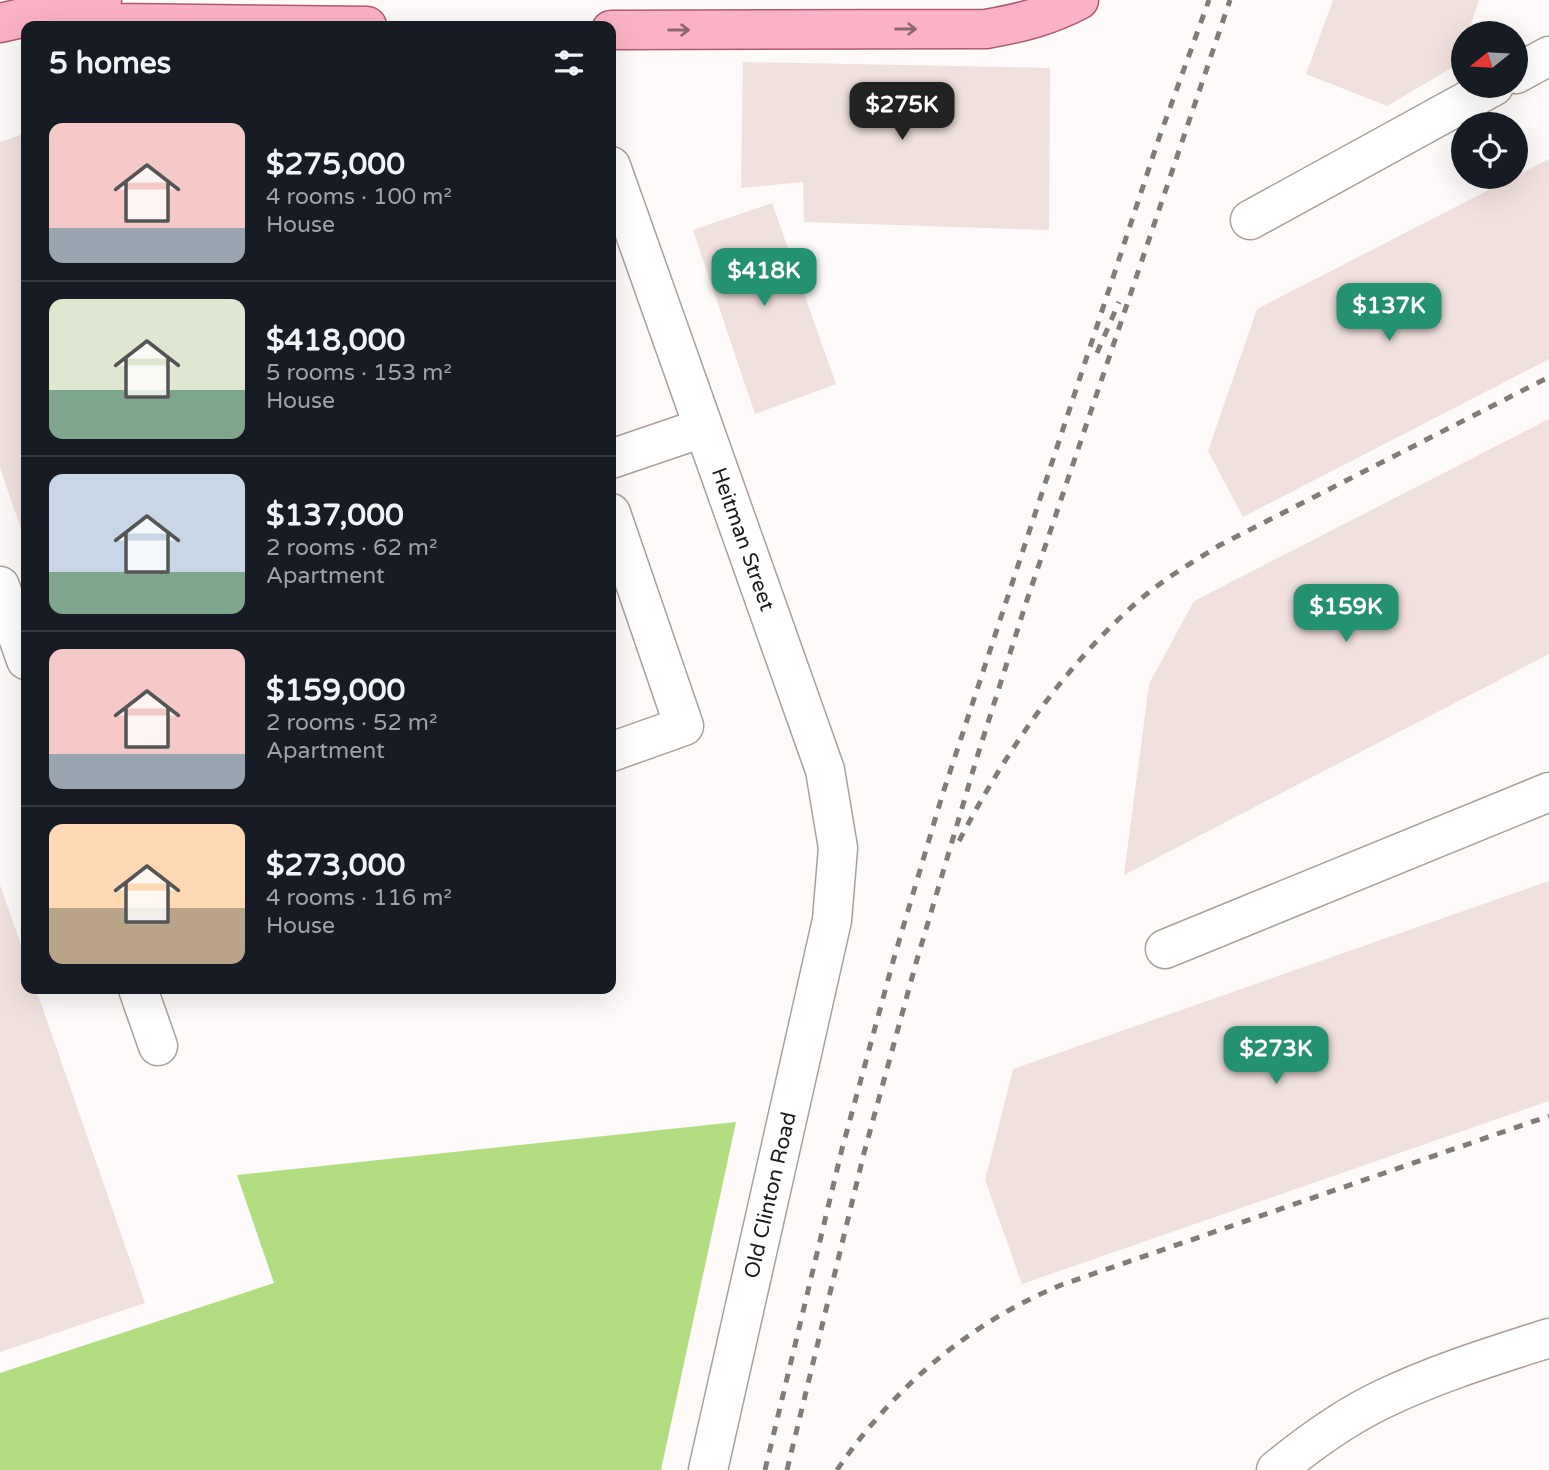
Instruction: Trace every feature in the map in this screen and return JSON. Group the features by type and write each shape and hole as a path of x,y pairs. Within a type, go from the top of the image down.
{"main road":[{"path":"0,23 102,0"},
{"path":"616,30 986,29 1044,16 1079,0"},
{"path":"0,32 21,30"}],"lane":[{"path":"1528,67 1549,56"},
{"path":"1250,220 1472,98"},
{"name":"Heitman Street","path":"616,180 825,770 838,848 832,920"},
{"path":"616,456 702,428"},
{"path":"616,528 684,726 616,750"},
{"path":"0,586 21,646"},
{"path":"1165,949 1549,792"},
{"name":"Old Clinton Road","path":"708,1470 832,920"},
{"path":"140,994 158,1046"},
{"path":"1276,1470 1309,1443 1381,1399 1462,1365 1549,1338"}],"green space":[{"path":"736,1122 661,1470 0,1470 0,1373 274,1283 237,1175"}],"building":[{"path":"1333,0 1479,0 1472,21 1451,21 1451,68 1387,106 1306,74"},
{"path":"743,62 1050,68 1049,230 804,222 803,182 741,188"},
{"path":"21,135 21,529 0,468 0,142"},
{"path":"1549,159 1549,359 1243,517 1208,451 1257,309 1491,189 1528,189 1528,170"},
{"path":"772,203 836,384 755,414 693,230"},
{"path":"1549,419 1549,654 1124,875 1149,684 1194,601"},
{"path":"1549,881 1549,1101 1022,1284 985,1180 1013,1069"},
{"path":"0,885 21,945 21,994 38,994 145,1303 0,1352"}],"railway":[{"path":"765,1470 842,1149 942,796 1158,141 1209,0"},
{"path":"787,1470 864,1153 916,963 978,754 1026,603 1230,0"},
{"path":"1097,353 1119,302"},
{"path":"959,841 996,776 1037,714 1084,656 1146,595 1220,545 1549,377"},
{"path":"837,1470 859,1440 908,1385 964,1339 1027,1300 1061,1285 1549,1116"}]}
